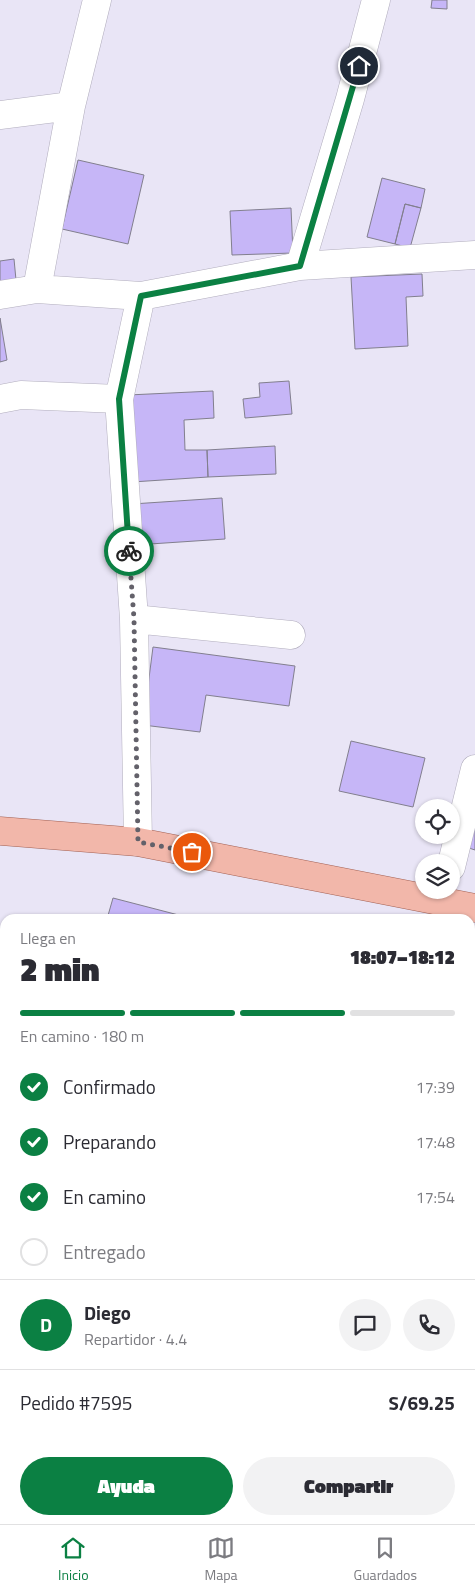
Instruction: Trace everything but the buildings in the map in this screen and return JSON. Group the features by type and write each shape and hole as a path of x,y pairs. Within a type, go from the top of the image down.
{"main road":[{"path":"0,831 138,842 415,891"},
{"path":"452,899 475,908"}],"street":[{"path":"37,289 72,106 97,0"},
{"path":"300,266 350,99 376,0"},
{"path":"0,115 72,106"},
{"path":"0,295 37,289 141,296 300,266 475,255"},
{"path":"138,842 134,619 119,399 141,296"},
{"path":"0,398 21,396 119,399"},
{"path":"134,619 291,635"},
{"path":"454,854 475,769"}],"way so far":[{"path":"129,551 134,619 138,842 192,852"}],"route":[{"path":"129,551 119,399 141,296 300,266 359,66"}]}
